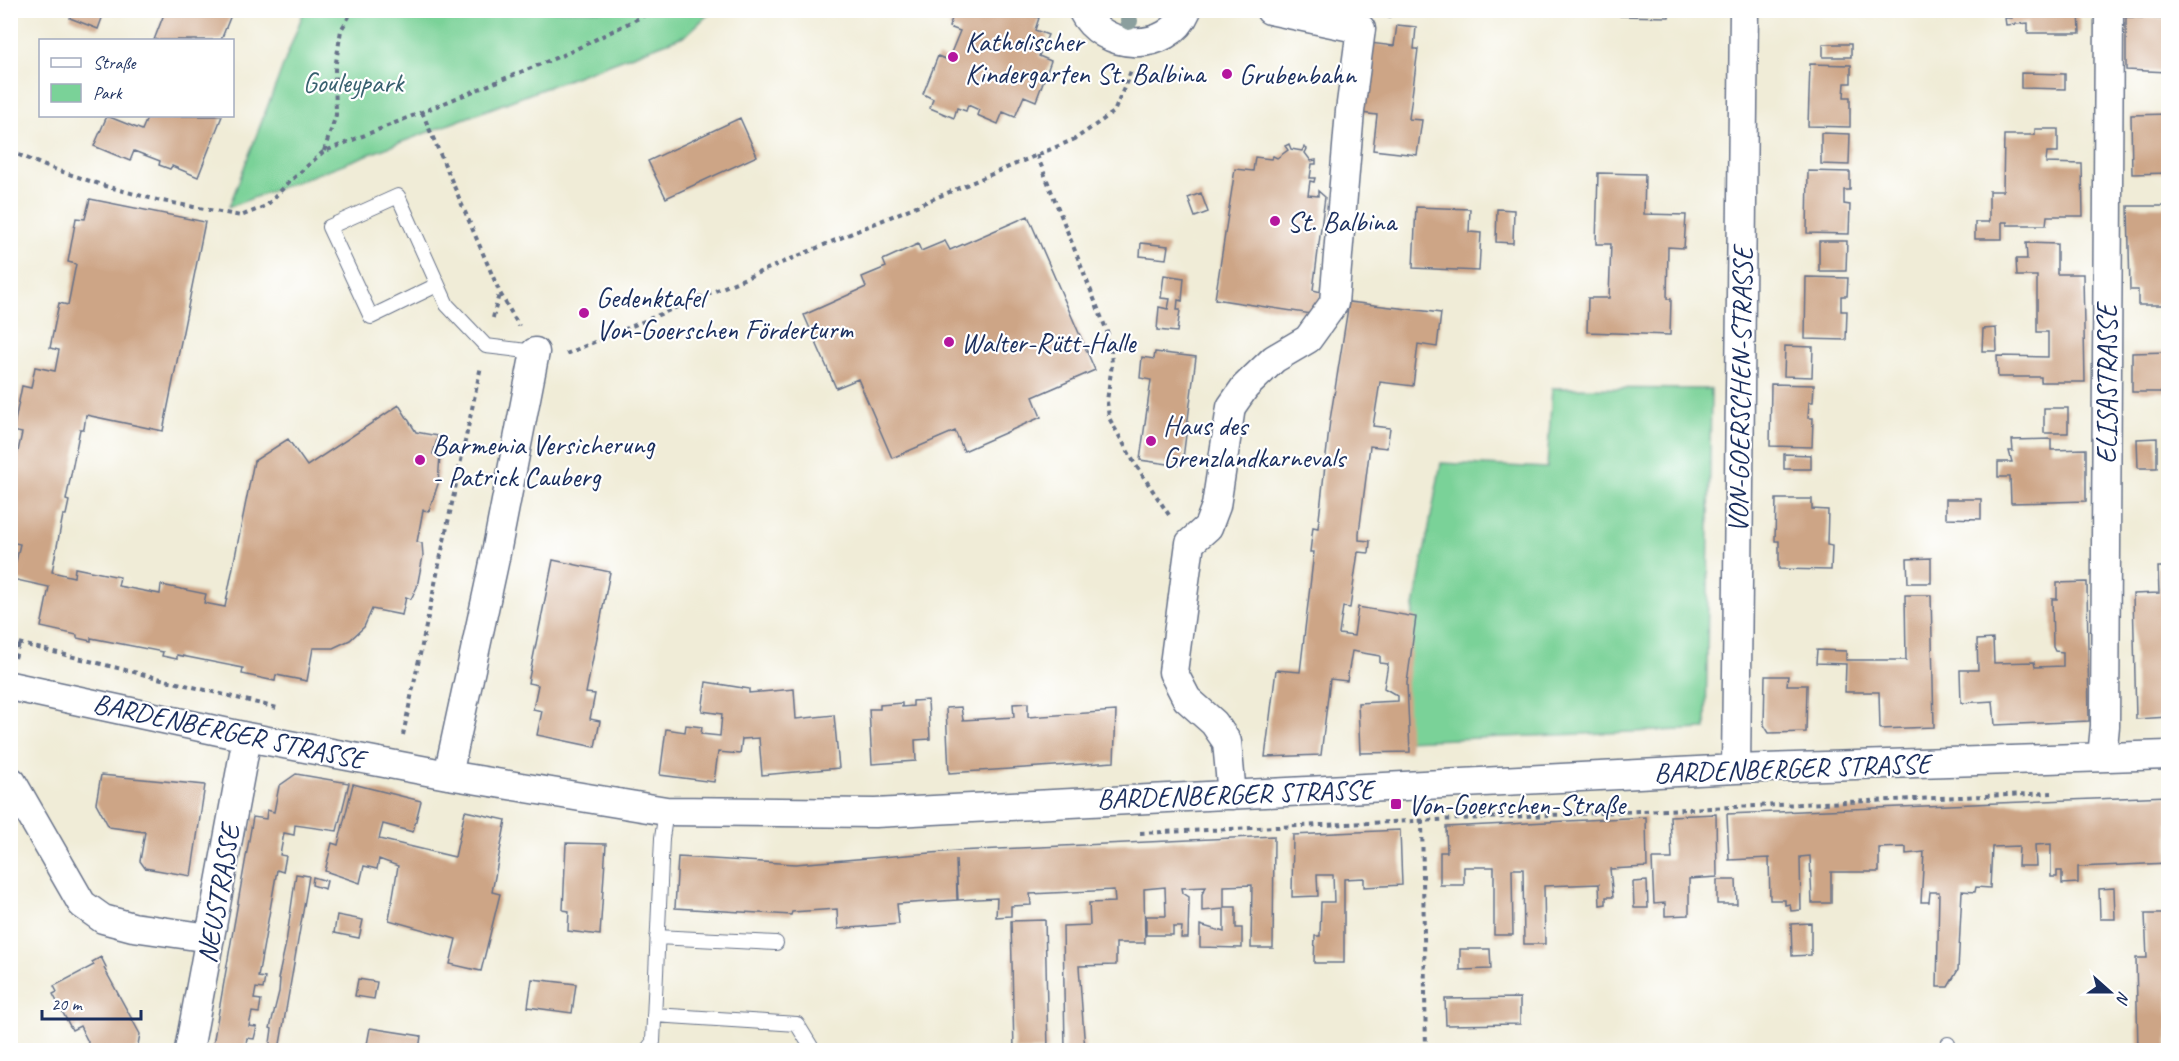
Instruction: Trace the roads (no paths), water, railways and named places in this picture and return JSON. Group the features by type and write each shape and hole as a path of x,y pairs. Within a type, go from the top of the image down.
{"street":[{"path":"1082,10 1097,30 1126,43 1155,40 1173,30 1187,10"},
{"path":"1232,795 1227,742 1214,723 1187,699 1173,672 1190,543 1208,527 1216,506 1231,407 1245,387 1274,359 1308,339 1334,303 1350,111 1361,29 1270,10"},
{"name":"VON-GOERSCHEN-STRASSE","path":"1736,769 1744,10"},
{"name":"ELISASTRASSE","path":"2102,758 2105,726 2109,10"},
{"path":"451,762 535,352"},
{"name":"BARDENBERGER STRASSE","path":"10,686 247,737 451,762 666,812 875,813 1187,795 1423,787 1736,769 2169,755"},
{"name":"NEUSTRASSE","path":"189,1050 247,737"},
{"path":"12,782 82,904 103,919 133,927 210,938"}],"lane":[{"path":"437,285 371,317 329,227 398,196 447,305 486,346 535,352"},
{"path":"646,1050 653,1042 662,838 666,812"},
{"path":"657,937 776,943"},
{"path":"654,1015 796,1024 813,1050"}],"place":[{"name":"Katholischer Kindergarten St. Balbina","path":"953,57"},
{"name":"Grubenbahn","path":"1227,74"},
{"name":"St. Balbina","path":"1275,221"},
{"name":"Gedenktafel Von-Goerschen Förderturm","path":"584,313"},
{"name":"Walter-Rütt-Halle","path":"949,342"},
{"name":"Haus des Grenzlandkarnevals","path":"1151,441"},
{"name":"Barmenia Versicherung - Patrick Cauberg","path":"420,460"},
{"name":"Von-Goerschen-Straße","path":"1396,804"}],"park label":[{"name":"Gouleypark","path":"353,82"}]}
